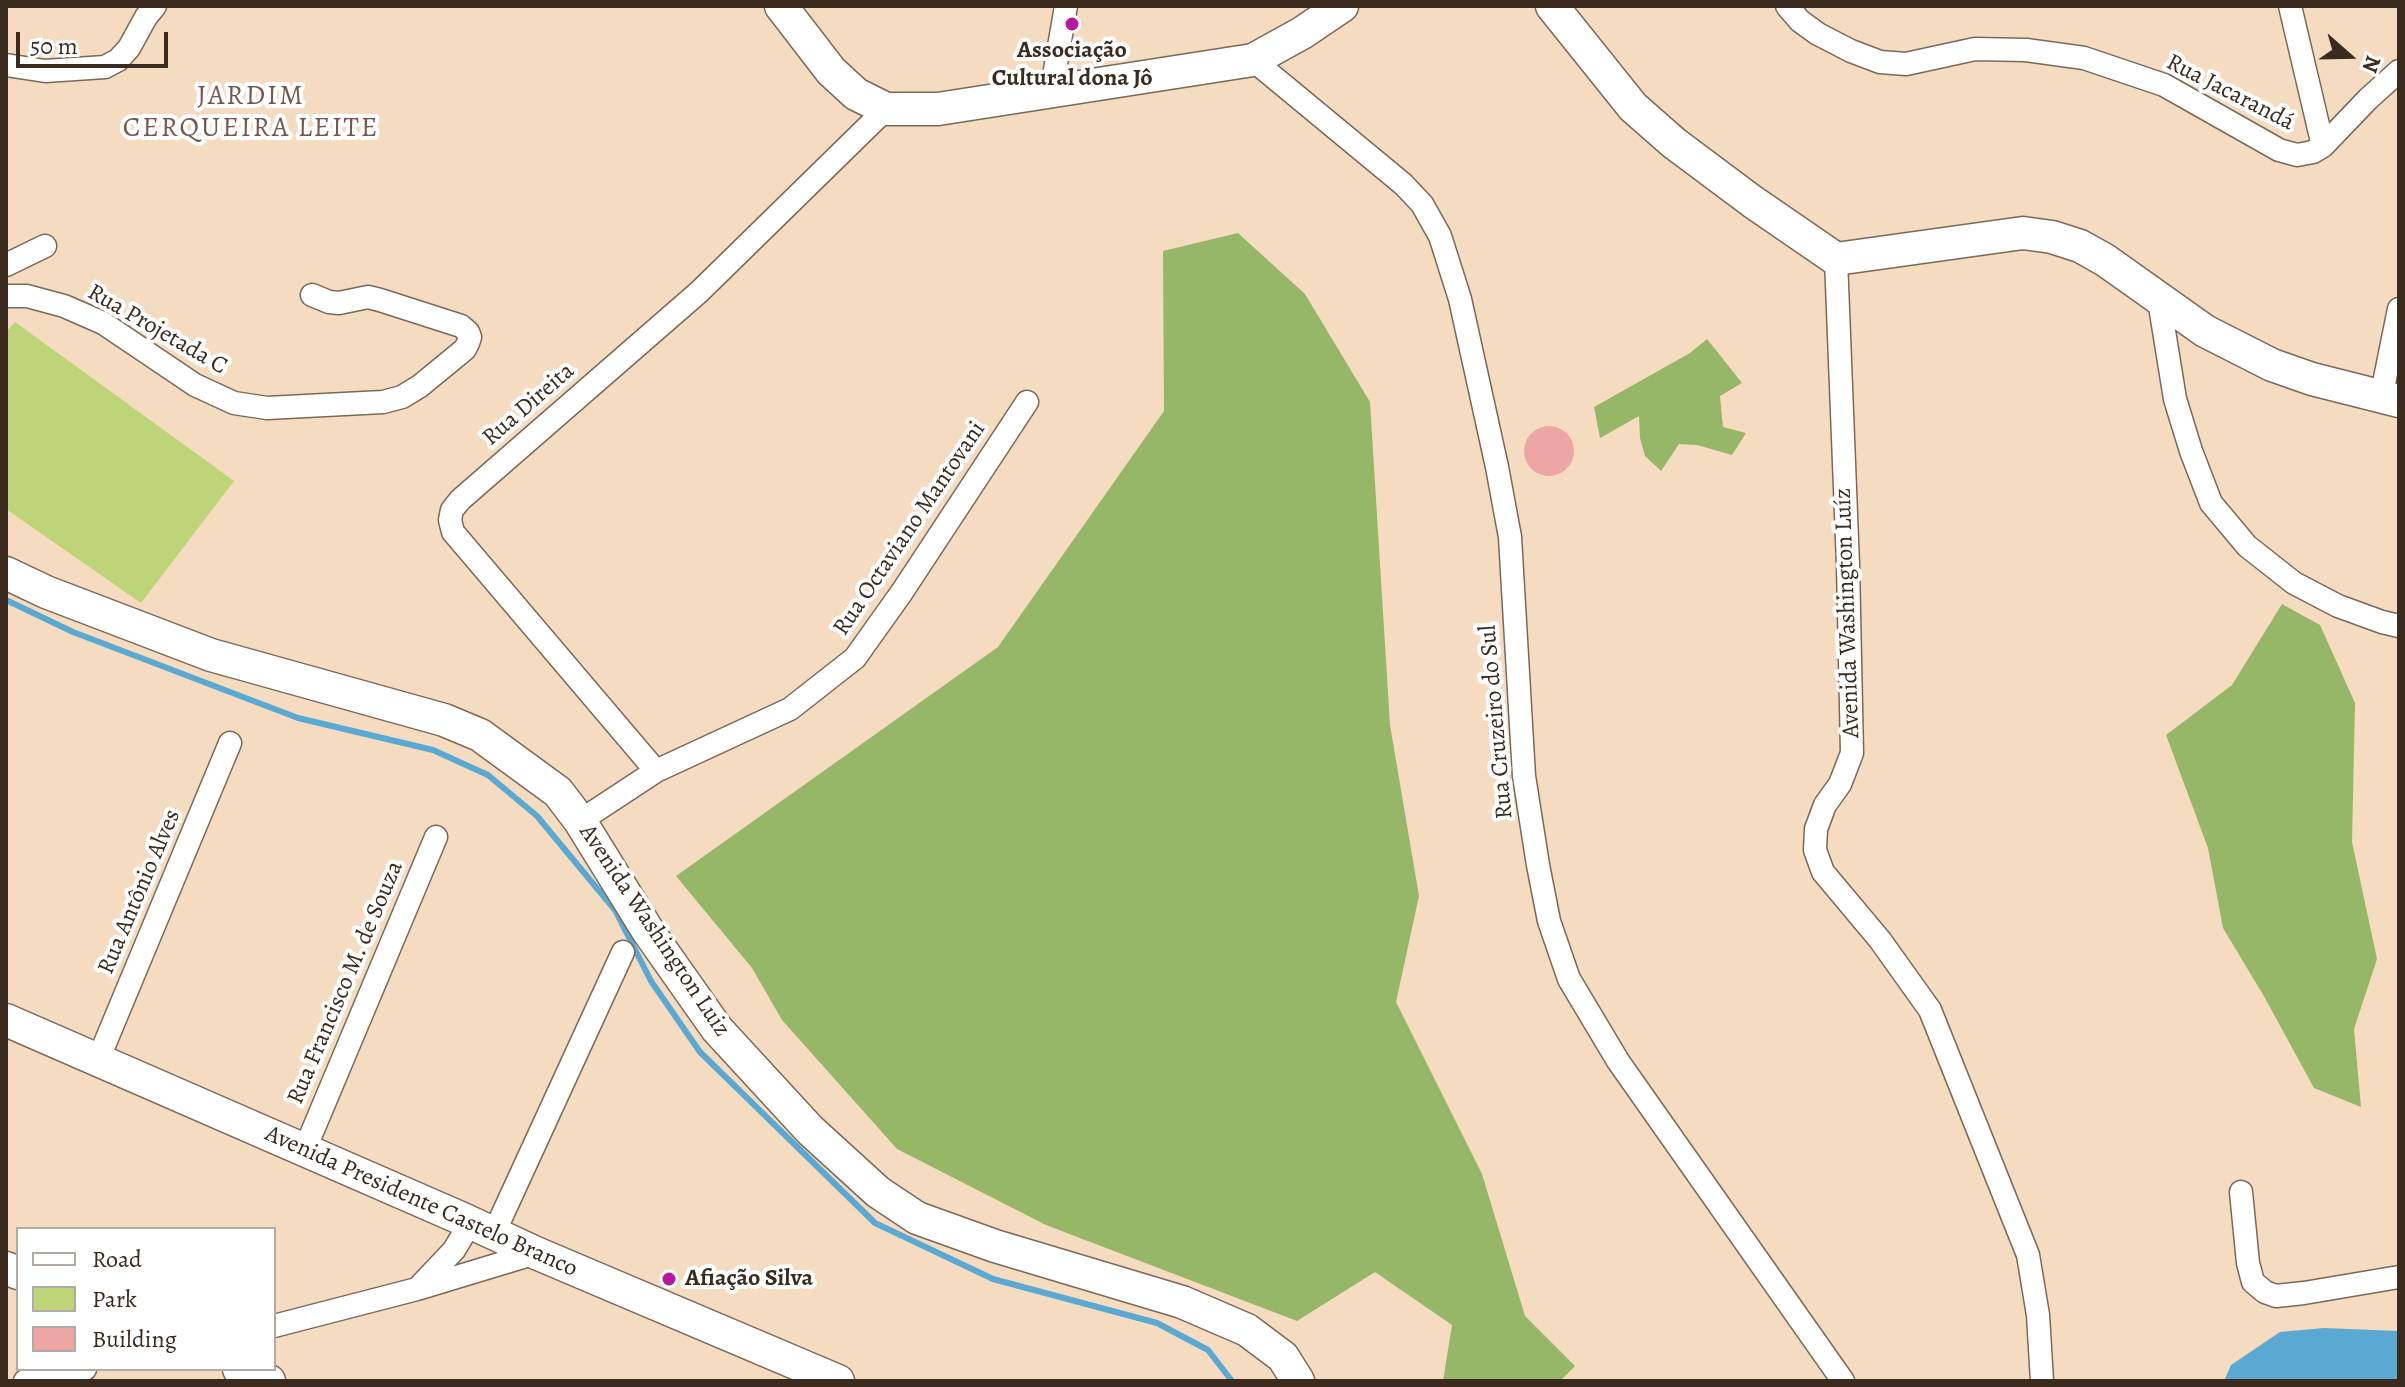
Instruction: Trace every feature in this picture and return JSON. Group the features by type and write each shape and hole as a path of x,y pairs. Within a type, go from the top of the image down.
{"main road":[{"path":"781,6 831,71 856,94 886,109 938,109 1253,60 1342,6"},
{"path":"1552,6 1633,107 1674,143 1742,194 1836,259 2023,233 2052,237 2080,246 2105,260 2205,331 2272,365 2390,400"},
{"name":"Avenida Washington Luiz","path":"6,573 46,592 211,655 444,720 480,735 558,792 580,821 648,931 717,1029 810,1130 878,1192 917,1218 995,1246 1182,1302 1247,1330 1283,1357 1298,1381"},
{"name":"Avenida Presidente Castelo Branco","path":"6,1020 536,1253 838,1381"},
{"path":"244,1371 269,1381"}],"street":[{"path":"6,65 45,71 105,67 118,60 129,48 155,6"},
{"path":"1051,93 1066,6"},
{"name":"Rua Jacarandá","path":"1787,6 1800,21 1818,34 1880,62 1906,64 1975,49 2026,50 2084,58 2164,85 2279,150 2297,155 2323,146"},
{"path":"2290,6 2323,146"},
{"name":"Rua Cruzeiro do Sul","path":"1253,60 1403,184 1422,204 1440,236 1460,299 1510,537 1524,776 1538,865 1554,936 1569,979 1618,1061 1843,1381"},
{"path":"2323,146 2399,71"},
{"name":"Rua Direita","path":"656,771 453,532 450,520 452,510 699,292 886,109"},
{"path":"6,265 45,246"},
{"name":"Avenida Washington Luíz","path":"1836,259 1852,753 1840,784 1825,805 1816,829 1815,850 1823,872 1880,940 1930,1010 2028,1255 2038,1315 2042,1381"},
{"name":"Rua Projetada C","path":"6,296 27,296 64,306 103,323 195,385 234,403 267,408 383,402 402,397 465,349 470,337 461,326 380,300 359,298 339,303 312,295"},
{"path":"2159,300 2175,399 2211,503 2247,546 2294,583 2338,606 2399,626"},
{"path":"2390,400 2399,309"},
{"name":"Rua Octaviano Mantovani","path":"580,821 656,771 790,709 855,658 1027,402"},
{"name":"Rua Antônio Alves","path":"98,1060 230,743"},
{"name":"Rua Francisco M. de Souza","path":"305,1149 436,837"},
{"path":"417,1289 454,1250 463,1235 479,1226 623,952"},
{"path":"2241,1192 2248,1263 2253,1282 2265,1292 2276,1296 2304,1293 2399,1277"},
{"path":"276,1325 417,1289 536,1253"},
{"path":"25,1381 75,1371"}],"green space":[{"path":"1238,233 1305,294 1370,402 1390,725 1419,896 1396,1002 1482,1174 1525,1316 1575,1366 1560,1381 1443,1381 1452,1325 1375,1272 1297,1321 1046,1225 897,1149 782,1020 752,968 676,876 998,647 1164,411 1163,251"},
{"path":"15,322 234,481 141,603 6,509 6,332"},
{"path":"1707,339 1742,383 1720,396 1723,427 1746,433 1732,455 1697,445 1679,444 1661,471 1645,456 1639,416 1600,438 1594,407 1690,353"},
{"path":"2282,604 2320,625 2355,703 2352,842 2377,959 2354,1029 2361,1107 2314,1088 2223,928 2208,848 2166,735 2232,685"}],"water":[{"path":"2324,1328 2399,1331 2399,1381 2224,1381 2231,1365 2280,1332"}],"building":[{"path":"1549,426 1566,434 1574,451 1566,468 1549,476 1532,468 1524,451 1532,434"}],"waterway":[{"path":"6,600 73,632 298,718 433,750 488,775 537,816 615,910 651,981 700,1052 875,1223 993,1279 1157,1323 1208,1350 1232,1381"}],"place":[{"name":"Associação Cultural dona Jô","path":"1072,24"},
{"name":"Afiação Silva","path":"669,1279"}],"district":[{"name":"JARDIM CERQUEIRA LEITE","path":"251,113"}]}
